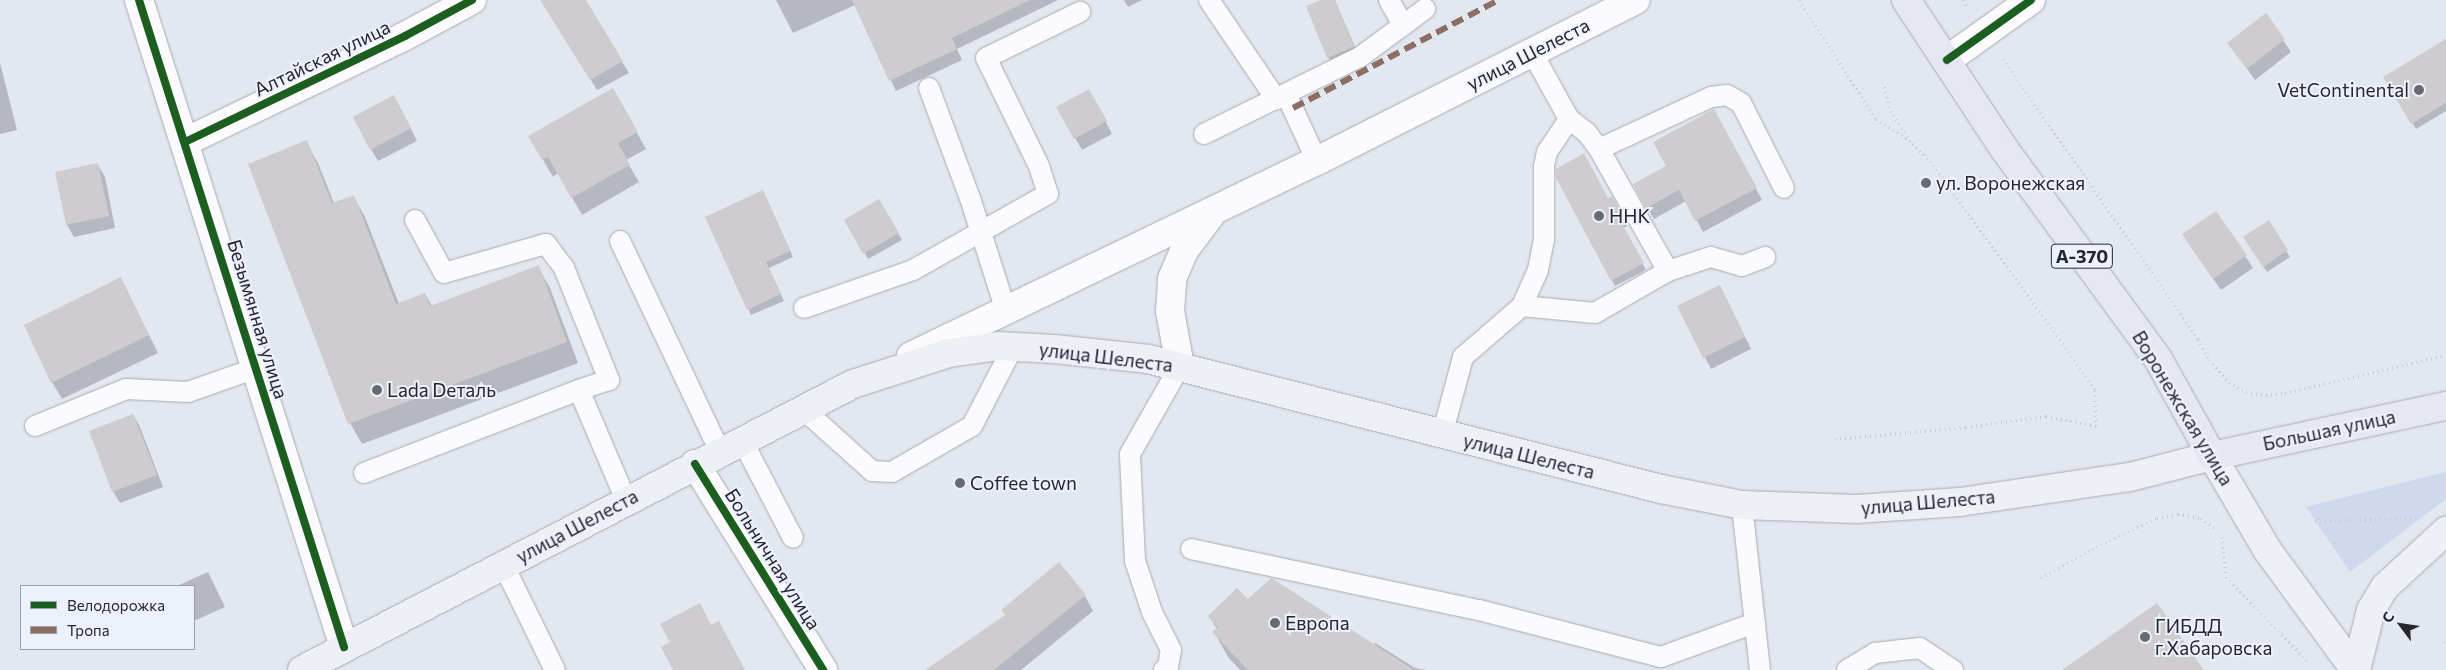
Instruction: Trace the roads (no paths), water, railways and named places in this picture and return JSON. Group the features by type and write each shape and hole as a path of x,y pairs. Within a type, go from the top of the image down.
{"highway":[{"name":"Воронежская улица","path":"1906,0 2004,150 2158,360 2212,456"},
{"name":"Большая улица","path":"2212,456 2446,406"}],"main road":[{"name":"улица Шелеста","path":"302,670 695,464 853,384 949,353 998,346 1055,348 1148,359 1660,489 1742,505 1857,509 1960,502 2120,479 2212,456"},
{"name":"Воронежская улица","path":"2212,456 2268,551 2356,670"},
{"path":"2356,670 2371,610 2385,587 2443,533"}],"street":[{"name":"Безымянная улица","path":"139,0 344,647"},
{"name":"Алтайская улица","path":"185,142 405,36 472,0"},
{"name":"улица Шелеста","path":"853,384 1317,162 1636,0"},
{"path":"1946,60 2031,0"},
{"path":"1180,366 1170,311 1172,279 1185,249 1212,212"},
{"name":"Больничная улица","path":"695,464 823,670"}],"lane":[{"path":"1209,0 1281,96 1317,162"},
{"path":"1389,0 1403,25"},
{"path":"1204,134 1360,57 1425,9"},
{"path":"804,308 913,270 1048,194 1039,166 986,58 1080,12"},
{"path":"1532,52 1570,118 1587,133 1599,149 1668,271"},
{"path":"929,88 981,230 1006,311"},
{"path":"1599,149 1711,96 1727,94 1741,103 1784,188"},
{"path":"1442,435 1463,357 1522,306 1538,270 1544,240 1544,166 1547,152 1570,118"},
{"path":"364,473 609,380 564,268 546,244 444,273 415,220"},
{"path":"620,241 731,446 793,538"},
{"path":"1522,306 1595,313 1668,271 1711,257 1742,266 1765,257"},
{"path":"803,409 872,471 892,472 972,426 1013,347"},
{"path":"1164,670 1168,667 1171,650 1152,612 1135,561 1130,454 1180,366"},
{"path":"35,426 126,390 188,392 256,368"},
{"path":"579,390 626,500"},
{"path":"1742,505 1760,670"},
{"path":"1190,549 1479,610 1660,657 1755,623"},
{"path":"503,564 555,670"},
{"path":"1847,670 1875,653 1920,648 1953,670"}],"place":[{"name":"VetContinental","path":"2419,90"},
{"name":"ул. Воронежская","path":"1926,183"},
{"name":"ННК","path":"1599,216"},
{"name":"Lada Dеталь","path":"377,390"},
{"name":"Coffee town","path":"960,483"},
{"name":"Европа","path":"1275,623"},
{"name":"ГИБДД г.Хабаровска","path":"2145,637"}]}
